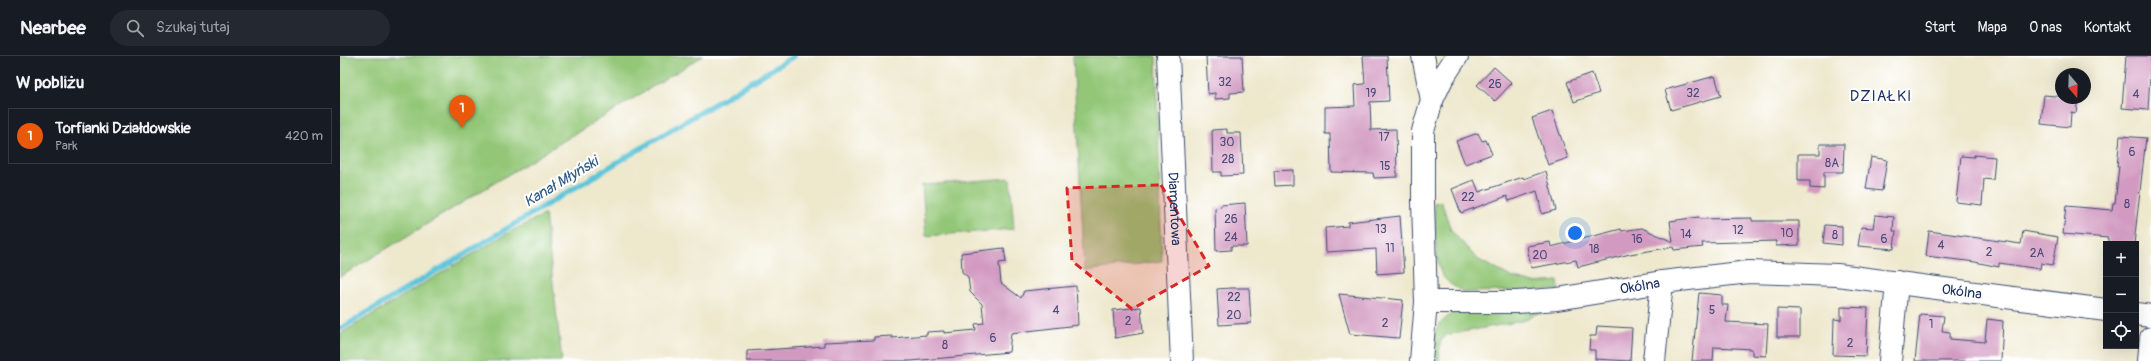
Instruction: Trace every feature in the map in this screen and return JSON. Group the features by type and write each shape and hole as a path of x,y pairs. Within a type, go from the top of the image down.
{"street":[{"name":"Diamentowa","path":"1168,56 1182,361"},
{"path":"1425,59 1437,64 1455,59"},
{"path":"1425,59 1432,100"},
{"path":"1421,361 1426,302 1423,201 1423,131 1432,100 1442,79 1455,59"},
{"name":"Okólna","path":"1426,302 1517,302 1557,299 1662,282 1749,272 1837,275 2103,310"},
{"path":"1654,361 1662,282"},
{"path":"1890,361 1897,282"},
{"path":"2139,314 2151,316"},
{"path":"2149,361 2151,338"}],"highlighted area":[{"path":"1161,185 1209,266 1132,309 1072,261 1067,188"}],"green space":[{"path":"340,56 703,56 340,277"},
{"path":"1073,56 1156,56 1162,261 1085,271"},
{"path":"1010,178 1014,229 926,236 922,185"},
{"path":"1441,201 1451,230 1477,259 1511,277 1534,283 1558,281 1559,290 1464,292 1452,285 1442,275 1438,261 1434,203"},
{"path":"545,214 562,361 340,361 340,334 506,234"},
{"path":"1583,303 1585,306 1535,314 1522,321 1446,335 1440,343 1439,361 1430,361 1432,344 1439,325 1458,311"}],"building":[{"path":"1206,56 1242,56 1244,92 1230,93 1230,98 1215,99 1215,93 1208,94"},
{"path":"1363,56 1387,56 1389,101 1370,102 1371,130 1396,129 1397,177 1374,178 1373,173 1331,172 1330,134 1325,134 1325,107 1355,106 1354,85 1365,84"},
{"path":"2126,56 2151,56 2148,110 2122,108"},
{"path":"1494,67 1512,83 1495,101 1477,85"},
{"path":"1592,73 1599,93 1574,102 1567,82"},
{"path":"1715,76 1721,96 1671,110 1665,90"},
{"path":"2044,95 2055,96 2055,104 2077,104 2076,113 2071,112 2070,127 2041,124"},
{"path":"1552,111 1568,158 1548,165 1532,118"},
{"path":"1227,129 1227,133 1241,133 1243,175 1221,176 1221,172 1213,172 1212,130"},
{"path":"1478,133 1482,141 1486,140 1492,154 1465,164 1456,141"},
{"path":"2120,136 2146,138 2134,241 2108,241 2108,238 2063,234 2066,206 2112,210 2113,203 2115,203 2119,166 2117,166"},
{"path":"1820,144 1844,144 1843,172 1824,172 1824,189 1810,188 1810,181 1798,181 1798,154 1820,154"},
{"path":"1974,155 1995,157 1993,180 1984,179 1982,205 1956,202 1961,156 1974,157"},
{"path":"1871,157 1887,160 1882,191 1866,189"},
{"path":"1293,170 1293,185 1275,186 1274,171"},
{"path":"1546,171 1556,210 1542,214 1537,191 1509,201 1507,196 1461,213 1452,189 1474,180 1479,192"},
{"path":"1245,203 1247,246 1231,246 1231,250 1216,251 1215,208 1221,207 1221,205"},
{"path":"1875,215 1894,217 1893,231 1896,231 1894,249 1858,246 1861,227 1873,228"},
{"path":"1400,216 1404,272 1377,274 1376,249 1326,252 1325,228 1348,226 1348,222"},
{"path":"1699,217 1699,219 1752,218 1752,221 1799,221 1799,245 1776,246 1776,241 1702,243 1703,247 1674,250 1673,247 1630,254 1578,267 1576,260 1531,268 1527,246 1550,242 1551,247 1621,229 1622,231 1642,228 1673,242 1670,221"},
{"path":"1825,225 1842,226 1842,245 1823,243"},
{"path":"1929,231 2021,244 2023,231 2058,237 2053,265 2041,263 2040,269 1999,263 1999,267 1975,262 1926,256"},
{"path":"1004,248 1006,262 999,263 1001,283 1021,298 1024,291 1076,286 1078,325 1011,333 1009,352 911,361 747,361 747,351 824,346 824,342 874,340 874,337 892,336 892,338 927,335 927,332 944,331 944,333 976,330 975,324 984,323 982,304 970,292 968,277 962,272 961,253"},
{"path":"1249,288 1251,323 1219,325 1217,289"},
{"path":"1699,293 1722,295 1722,305 1728,305 1726,322 1768,324 1766,356 1752,355 1752,349 1714,347 1713,361 1692,361"},
{"path":"1339,294 1403,300 1399,338 1350,334"},
{"path":"1141,307 1143,333 1115,338 1113,310"},
{"path":"1841,307 1868,308 1866,356 1833,355 1834,319 1841,320"},
{"path":"1777,309 1800,310 1800,337 1777,337"},
{"path":"1920,314 1944,316 1942,331 1950,332 1950,339 1985,342 1987,319 2003,321 2001,361 1915,361"},
{"path":"1597,326 1632,328 1630,361 1595,359 1595,350 1589,350 1590,336 1596,336"}],"waterway":[{"name":"Kanał Młyński","path":"340,329 794,56"}],"place":[{"name":"Torfianki Działdowskie","path":"462,128"}],"district":[{"name":"DZIAŁKI","path":"1881,96"}]}
